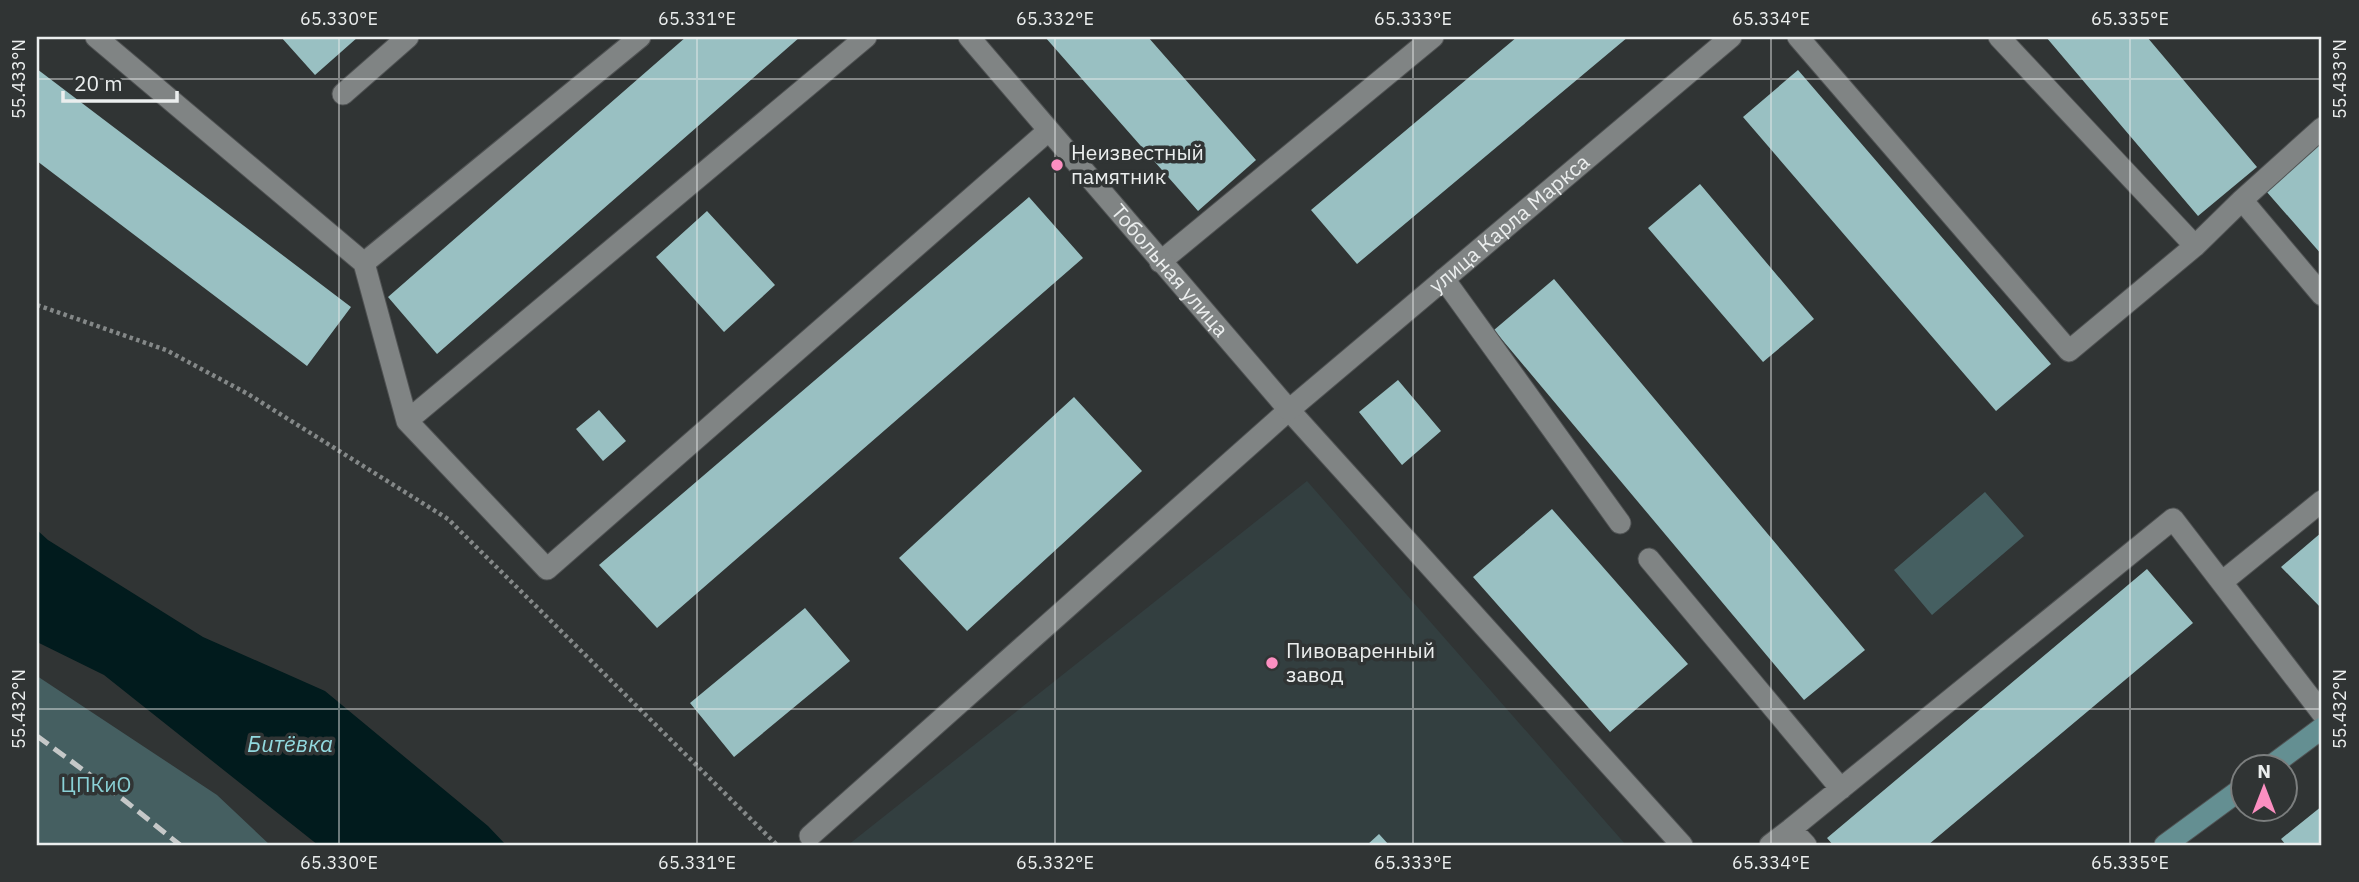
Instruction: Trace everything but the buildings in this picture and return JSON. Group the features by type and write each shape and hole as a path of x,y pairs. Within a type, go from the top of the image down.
{"street":[{"path":"96,37 364,263 407,421 547,569 1048,131"},
{"path":"343,94 408,37"},
{"path":"364,263 640,37"},
{"path":"407,421 866,37"},
{"name":"Тобольная улица","path":"969,37 1289,411 1682,845"},
{"path":"1160,262 1433,37"},
{"name":"улица Карла Маркса","path":"810,836 1289,411 1731,37"},
{"path":"1798,37 2069,351 2195,246 2322,128"},
{"path":"1999,37 2195,246"},
{"path":"2242,200 2322,295"},
{"path":"1444,279 1620,523"},
{"path":"2222,582 2322,501"},
{"path":"1770,845 2172,519 2322,713"},
{"path":"1649,559 1841,789"},
{"path":"2290,752 2322,728"},
{"path":"2167,845 2230,798"},
{"path":"1791,829 1807,845"}],"path":[{"path":"37,305 166,350 248,394 448,519 777,845"}],"shaded area":[{"name":"Пивоваренный завод","path":"1307,481 1626,845 848,845"}],"green space":[{"path":"1985,492 2024,536 1932,615 1894,570"},
{"name":"ЦПКиО","path":"37,676 217,795 270,845 37,845"}],"water":[{"name":"Битёвка","path":"37,530 48,540 203,637 325,691 488,826 506,845 318,845 104,675 37,642"}],"railway":[{"path":"37,736 180,845"}],"place":[{"name":"Неизвестный памятник","path":"1057,165"},
{"name":"Пивоваренный завод","path":"1272,663"}]}
